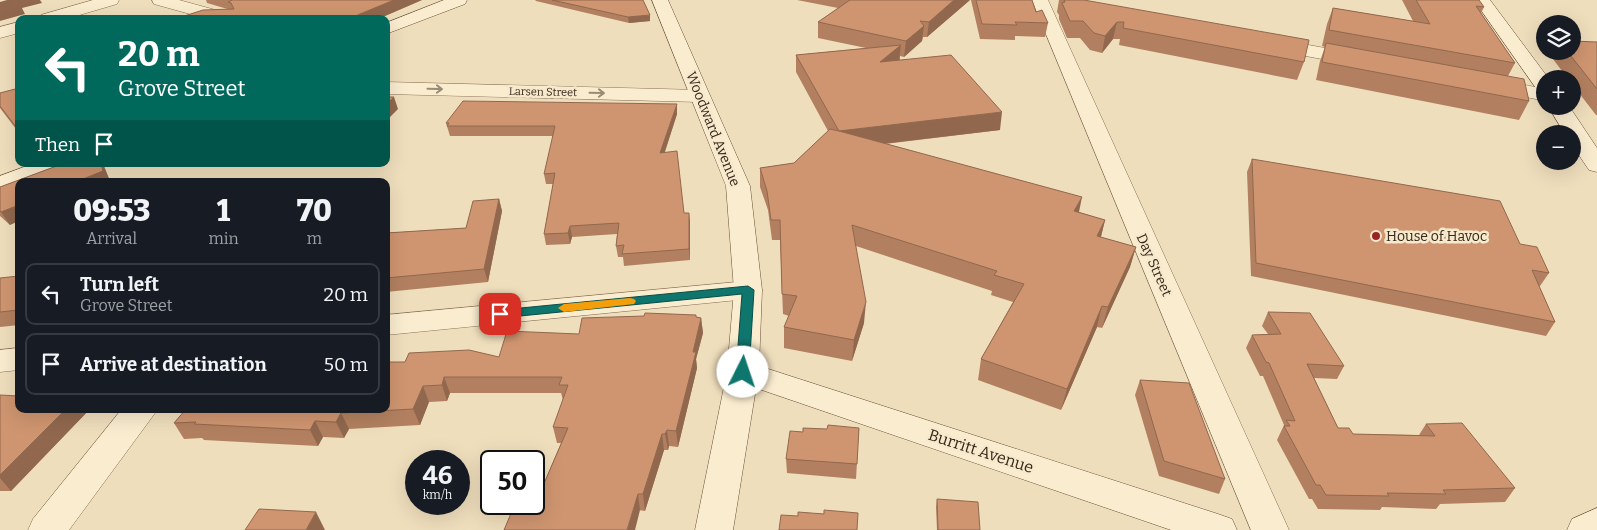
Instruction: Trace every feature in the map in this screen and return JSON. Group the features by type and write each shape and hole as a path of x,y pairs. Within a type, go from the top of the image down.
{"street":[{"path":"60,15 111,0"},
{"path":"160,0 214,15"},
{"path":"390,27 460,0"},
{"name":"Woodward Avenue","path":"660,0 738,186 748,290 743,372 714,530"},
{"path":"1482,0 1536,75"},
{"name":"Day Street","path":"1043,2 1270,530"},
{"path":"0,32 15,28"},
{"path":"1256,41 1380,64"},
{"path":"1476,82 1536,93"},
{"name":"Larsen Street","path":"390,88 700,96"},
{"path":"1564,115 1597,165"},
{"path":"16,178 45,167"},
{"path":"0,184 15,178"},
{"path":"390,325 748,290"},
{"path":"0,361 15,359"},
{"name":"Burritt Avenue","path":"743,372 1218,530"},
{"path":"47,530 138,413"},
{"path":"1586,530 1597,524"}],"building":[{"path":"232,0 394,0 358,15 187,15 203,10 234,9 231,3 228,2"},
{"path":"552,0 643,0 650,15 628,17"},
{"path":"850,0 954,0 929,22 920,21 924,26 906,41 818,22"},
{"path":"976,0 1032,0 1036,12 1042,10 1048,23 1015,22 1017,25 982,24"},
{"path":"1064,0 1084,0 1309,40 1304,62 1123,28 1124,22 1117,22 1105,36 1094,33 1083,21 1070,21 1062,3 1065,2"},
{"path":"1416,0 1479,0 1484,7 1476,6 1515,63 1329,30 1333,8 1430,24"},
{"path":"1581,41 1597,42 1597,89 1574,60 1581,60"},
{"path":"1326,43 1524,79 1529,101 1322,62"},
{"path":"901,45 880,62 951,55 1002,112 839,131 796,55"},
{"path":"15,89 15,126 0,106 0,93"},
{"path":"463,101 677,104 660,153 677,151 684,213 689,213 689,249 622,254 624,245 616,246 619,223 570,226 568,233 544,234 555,173 544,174 555,126 447,126 449,123 446,123"},
{"path":"830,129 1082,197 1074,211 1105,220 1097,236 1136,247 1108,307 1102,306 1067,389 981,359 1024,284 994,275 997,271 852,225 866,302 854,340 784,327 797,296 782,294 780,220 771,220 767,191 760,168 794,163"},
{"name":"House of Havoc","path":"1252,159 1500,201 1520,244 1537,247 1549,273 1532,270 1555,322 1256,263"},
{"path":"54,167 102,167 103,171 86,178 24,178"},
{"path":"15,181 15,207 1,212 0,211 0,187"},
{"path":"499,199 484,269 390,278 390,233 466,228 473,201"},
{"path":"15,276 15,310 0,312 0,278"},
{"path":"1268,312 1310,313 1344,366 1307,364 1338,428 1349,428 1353,434 1435,436 1426,424 1462,423 1515,488 1443,490 1446,494 1387,493 1389,496 1326,495 1320,485 1316,485 1284,426 1290,426 1286,420 1295,421 1269,363 1266,362 1252,335 1281,334"},
{"path":"645,313 696,315 696,317 701,318 693,352 696,352 676,431 667,430 665,434 662,434 643,494 638,494 627,530 504,530 510,515 545,515 545,481 568,428 553,427 568,385 559,385 562,377 444,377 442,385 423,386 413,409 390,410 390,362 405,362 409,353 469,350 499,357 507,331 579,334 582,318 644,316"},
{"path":"1140,380 1189,383 1225,479 1164,461"},
{"path":"0,395 15,396 15,413 62,413 0,475"},
{"path":"183,413 341,413 336,422 315,421 310,430 194,424 196,422 174,423"},
{"path":"828,425 859,428 857,464 786,459 790,431 803,432 803,428 827,429"},
{"path":"937,499 978,502 980,530 938,530"},
{"path":"259,509 316,512 306,530 245,530"},
{"path":"824,510 858,513 857,530 779,530 781,515 798,516 798,512 824,514"}],"slow traffic":[{"path":"564,308 630,301"}],"place":[{"name":"House of Havoc","path":"1376,236"}],"route":[{"path":"500,314 748,290 743,372"}]}
